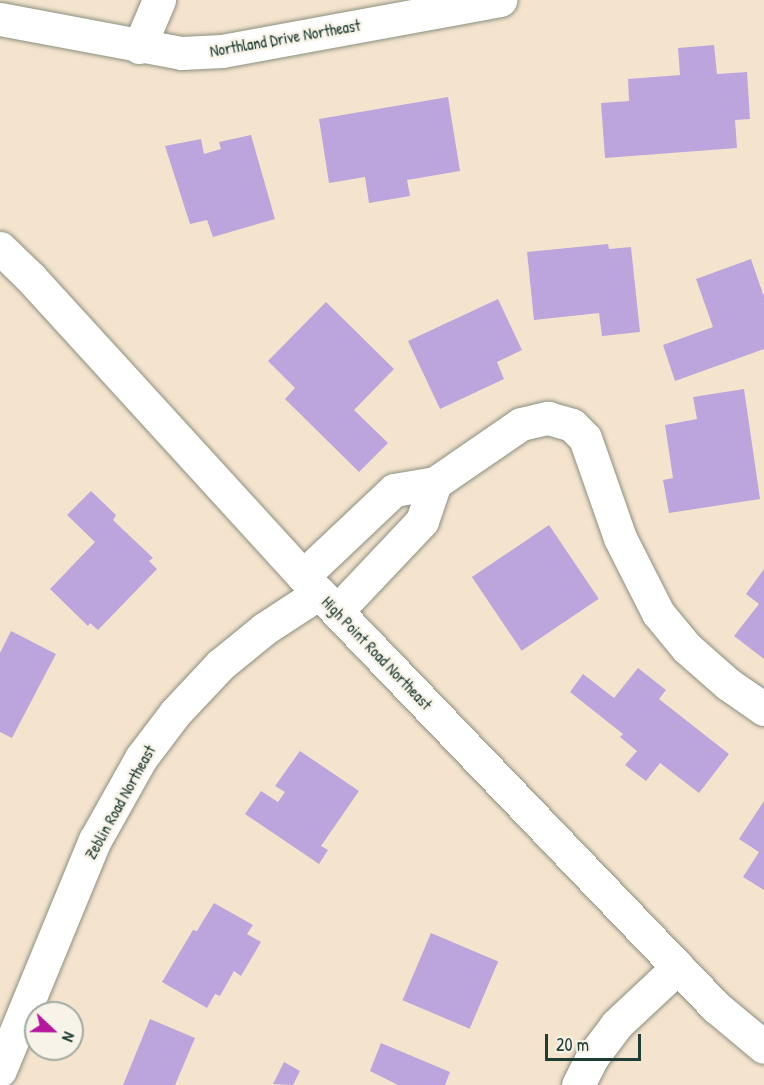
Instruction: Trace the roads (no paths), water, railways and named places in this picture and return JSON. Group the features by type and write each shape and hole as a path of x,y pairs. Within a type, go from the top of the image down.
{"street":[{"path":"140,47 159,0"},
{"name":"Northland Drive Northeast","path":"0,20 181,53 222,51 500,0"},
{"name":"High Point Road Northeast","path":"0,248 320,593 716,1007 764,1047"},
{"path":"320,593 394,490 435,483 520,424 548,418 572,425 585,438 620,538 658,613 687,648 728,684 764,709"},
{"path":"320,593 422,521 435,483"},
{"name":"Zeblin Road Northeast","path":"0,1070 7,1032 95,840 141,758 175,713 220,665 264,629 320,593"},
{"path":"578,1085 593,1056 616,1025 678,967"}]}
